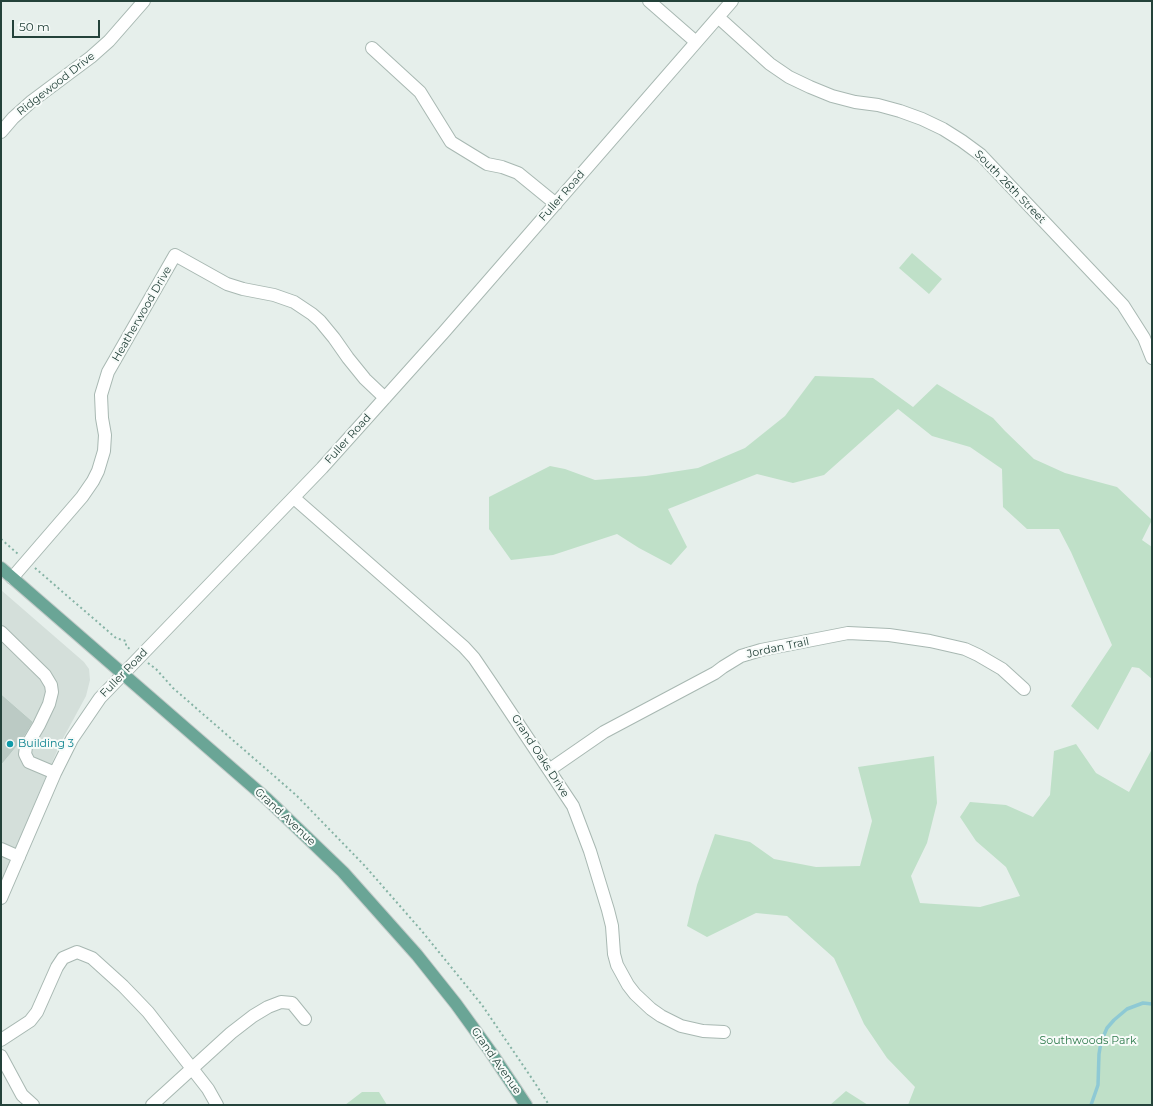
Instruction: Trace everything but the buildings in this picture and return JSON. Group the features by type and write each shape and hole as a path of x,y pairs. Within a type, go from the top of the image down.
{"main road":[{"name":"Grand Avenue","path":"1,568 122,675 267,799 343,872 417,955 456,1004 526,1105"}],"street":[{"name":"Ridgewood Drive","path":"1,132 32,100 91,57 109,41 144,1"},
{"path":"649,1 696,42"},
{"name":"Fuller Road","path":"1,898 55,773 83,720 100,698 327,463 556,204 732,1"},
{"name":"South 26th Street","path":"718,17 770,64 789,77 832,96 855,102 878,105 922,119 943,129 981,155 1123,305 1144,338 1152,358"},
{"path":"372,48 420,92 451,142 487,164 502,167 518,173 556,204"},
{"name":"Heatherwood Drive","path":"12,578 82,497 93,481 104,450 105,436 102,418 101,395 108,372 175,255 227,284 242,289 274,294 294,302 312,314 334,338 365,379 385,398"},
{"name":"Grand Oaks Drive","path":"294,498 458,642 474,658 573,806 590,851 609,915 612,926 614,954 617,965 628,985 635,994 651,1009 681,1026 703,1031 724,1032"},
{"path":"1,632 45,675 51,685 52,692 49,704 40,725 26,747 25,754 29,762 55,773"},
{"name":"Jordan Trail","path":"549,770 604,732 715,673 741,656 761,650 848,634 889,635 930,641 965,649 1002,669 1024,689"},
{"path":"1,849 19,857"},
{"path":"1,1040 30,1021 38,1012 57,967 63,958 77,952 92,958 123,986 148,1012 208,1089 217,1105"},
{"path":"152,1105 231,1033 253,1016 268,1007 281,1002 292,1004 305,1019"},
{"path":"1,1056 22,1095 33,1105"}],"path":[{"path":"1,539 116,638 126,641 126,646"}],"shaded area":[{"path":"1,590 84,662 89,669 90,680 86,696 60,744 1,882"}],"green space":[{"path":"912,253 942,279 929,294 899,268"},
{"path":"815,376 873,378 913,407 937,384 993,418 1034,459 1065,473 1117,487 1152,520 1142,540 1152,547 1152,679 1139,668 1132,667 1098,730 1071,706 1112,645 1071,552 1059,529 1027,529 1003,507 1002,469 970,447 932,436 898,409 824,475 793,483 757,474 668,509 687,547 671,565 617,534 553,555 511,560 489,529 489,497 550,466 565,469 595,480 646,476 698,468 745,448 785,416"},
{"name":"Southwoods Park","path":"1076,744 1096,773 1129,792 1152,749 1152,1105 908,1105 915,1087 887,1058 864,1024 834,958 787,916 756,913 707,937 687,926 697,885 715,834 750,842 774,859 816,867 860,866 872,821 858,767 934,756 937,803 927,843 911,876 920,903 980,907 1020,896 1006,867 976,841 960,817 970,802 1006,805 1033,817 1050,795 1054,751"},
{"path":"846,1091 868,1105 830,1105"},
{"path":"362,1092 379,1092 387,1105 345,1105"}],"waterway":[{"path":"1091,1105 1098,1085 1101,1042 1107,1028 1127,1009 1143,1003 1152,1004"}],"place":[{"name":"Building 3","path":"10,744"}]}
